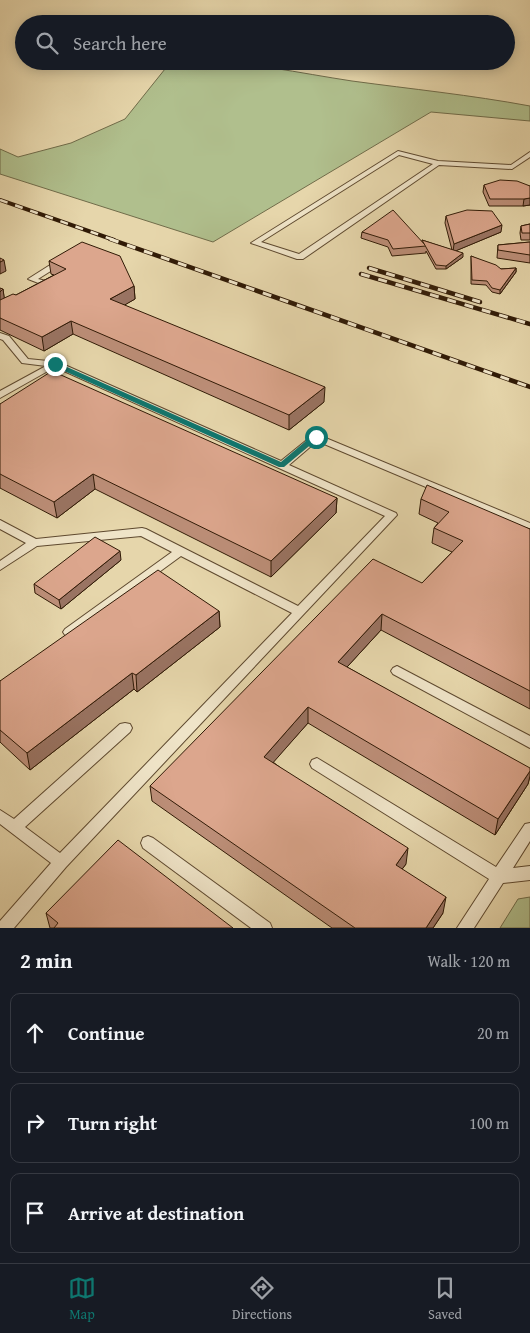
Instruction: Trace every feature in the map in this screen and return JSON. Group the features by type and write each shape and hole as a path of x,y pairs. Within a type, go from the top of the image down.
{"lane":[{"path":"438,163 300,257 254,243 398,153 438,163 512,167 530,154"},
{"path":"32,293 48,284 32,278 70,257"},
{"path":"0,336 6,338 25,361 55,364 392,515 61,862 4,928"},
{"path":"0,395 55,364"},
{"path":"282,466 316,437 530,527"},
{"path":"0,524 34,543"},
{"path":"0,566 34,543 142,532 300,612"},
{"path":"69,632 180,551"},
{"path":"397,671 530,742"},
{"path":"15,827 125,728"},
{"path":"317,764 499,877 530,873"},
{"path":"0,816 61,862"},
{"path":"465,928 530,830"},
{"path":"148,843 264,928"}],"green space":[{"path":"164,70 284,70 530,106 530,121 431,112 213,242 0,174 0,149 18,157 71,143 125,119"},
{"path":"530,897 530,928 500,928 518,899"}],"building":[{"path":"500,180 517,181 530,186 530,198 490,199 484,185"},
{"path":"393,210 426,246 393,249 388,240 362,232"},
{"path":"467,210 492,211 502,225 454,244 446,216"},
{"path":"530,224 530,233 522,233 521,226"},
{"path":"422,240 463,253 446,266 436,265"},
{"path":"82,242 120,256 134,286 110,299 325,387 289,415 71,321 42,337 0,318 0,300 13,294 16,295 66,269 49,261"},
{"path":"530,242 530,255 498,250 498,245"},
{"path":"471,256 496,265 501,269 516,268 500,290 492,288 487,281 472,280"},
{"path":"52,371 337,498 271,561 93,474 54,502 0,474 0,404"},
{"path":"427,485 530,529 530,691 382,614 338,662 530,768 530,771 498,819 308,707 264,757 408,848 396,865 446,897 426,928 355,928 150,786 373,559 422,583 463,541 434,528 449,512 421,499"},
{"path":"95,537 120,551 59,600 34,584"},
{"path":"158,570 219,611 136,675 132,673 27,753 0,730 0,681"},
{"path":"118,840 233,928 54,928 58,923 46,913"}],"railway":[{"path":"0,200 114,240"},
{"path":"110,239 530,387"},
{"path":"369,268 480,302"},
{"path":"361,274 530,324"}],"route":[{"path":"55,364 282,466 316,437"}]}
